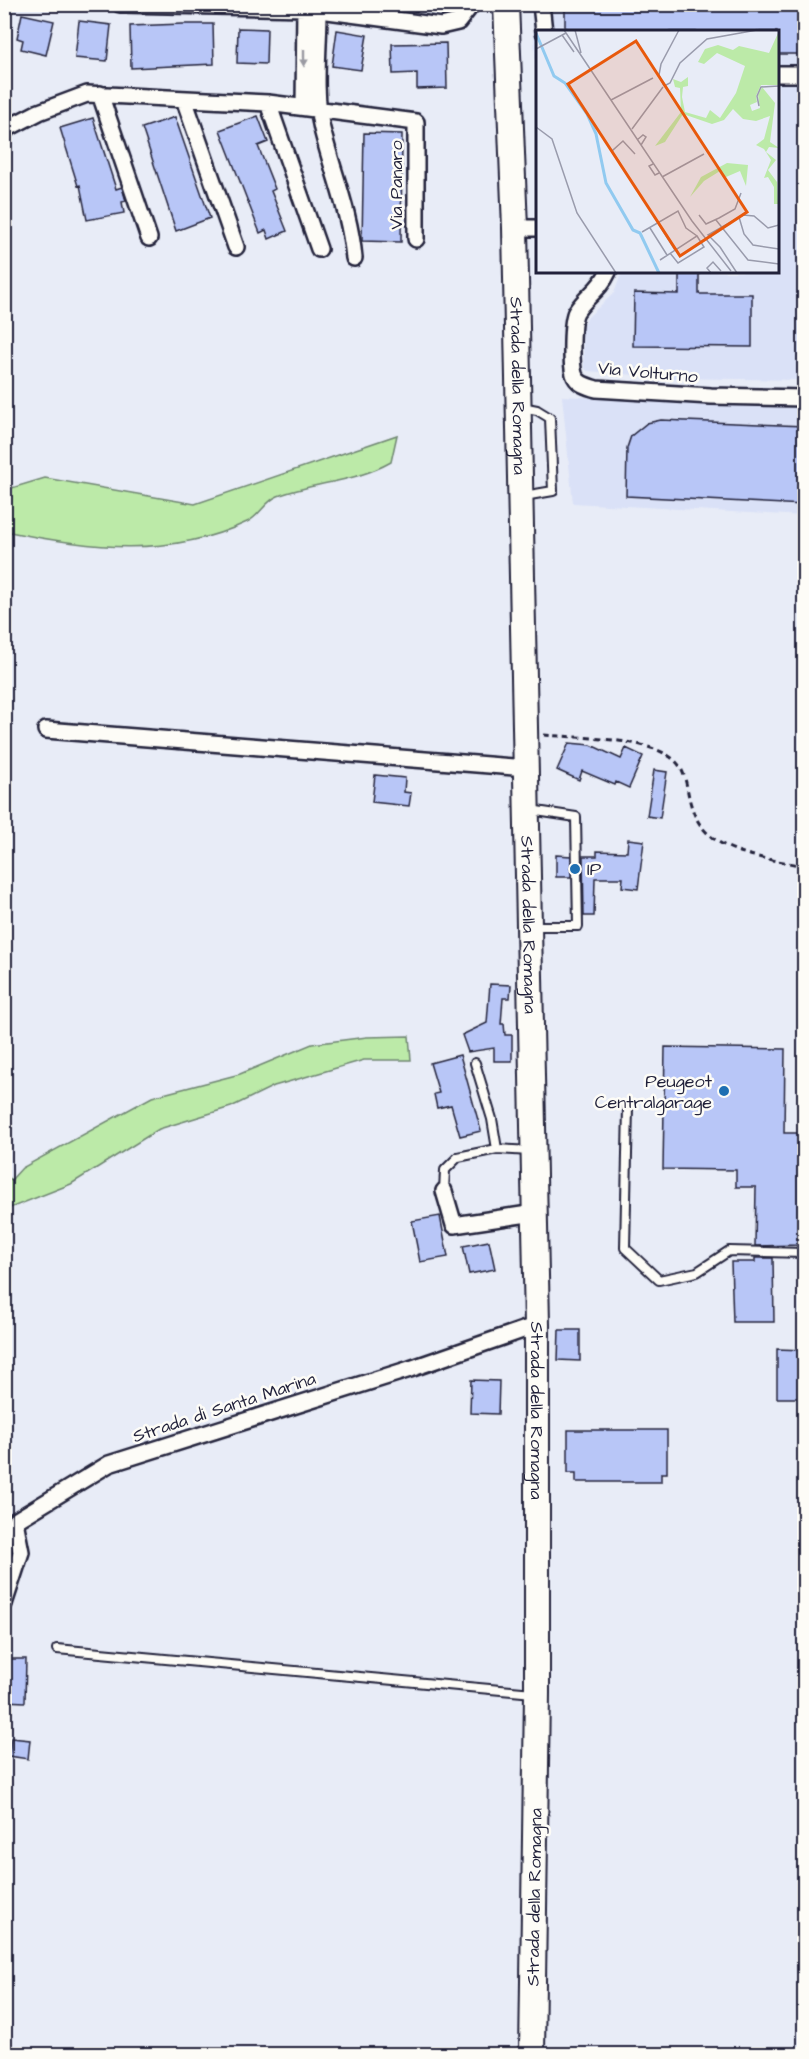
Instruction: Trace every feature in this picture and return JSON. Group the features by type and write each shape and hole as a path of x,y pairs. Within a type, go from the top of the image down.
{"main road":[{"name":"Strada della Romagna","path":"506,4 526,228 519,407 537,1325 537,1693 532,2055"}],"street":[{"path":"120,4 309,8 441,26 458,22 472,4"},
{"path":"541,4 544,30"},
{"path":"309,8 311,108 322,128 351,227 354,258"},
{"path":"779,74 804,74"},
{"name":"Via Panaro","path":"4,130 39,112 87,94 268,103 416,122 416,239"},
{"path":"100,94 148,238"},
{"path":"184,99 236,247"},
{"path":"268,103 319,249"},
{"name":"Via Volturno","path":"608,273 602,286 575,314 574,374 582,385 596,390 804,398"},
{"path":"46,730 527,768"},
{"path":"444,1191 454,1225 535,1213"},
{"name":"Strada di Santa Marina","path":"4,1604 21,1552 10,1518 109,1464 410,1370 537,1325"}],"lane":[{"path":"519,407 537,410 550,418 553,491 520,496"},
{"path":"528,810 576,817 578,915 578,926 530,926"},
{"path":"475,1063 492,1119 497,1149"},
{"path":"628,1107 625,1248 659,1280 697,1272 729,1251 804,1253"},
{"path":"444,1191 445,1170 458,1157 497,1149 534,1151"},
{"path":"57,1649 537,1693"}],"path":[{"path":"527,733 637,744 663,751 675,760 684,773 691,807 702,829 716,842 739,853 804,866"}],"shaded area":[{"path":"532,5 804,5 804,516 573,503 562,396 801,408 801,380 672,378 587,371 584,367 582,328 588,317 614,293 622,273 779,273 779,30 536,30 536,69"}],"green space":[{"path":"397,435 391,462 364,474 292,491 273,498 255,517 218,534 158,546 127,547 66,542 5,531 5,490 45,478 195,504"},
{"path":"409,1036 411,1060 364,1060 274,1086 231,1107 159,1129 71,1184 5,1210 5,1173 11,1180 22,1168 152,1097 240,1074 312,1044 367,1037"}],"building":[{"path":"565,4 804,4 804,54 779,54 779,30 565,30"},
{"path":"22,14 54,21 46,55 21,49 23,40 17,38"},
{"path":"79,21 111,25 107,61 75,58"},
{"path":"213,24 214,64 131,68 130,26"},
{"path":"238,28 267,29 266,64 237,63"},
{"path":"337,30 367,35 361,70 332,66"},
{"path":"446,43 447,88 417,89 417,73 393,74 392,44"},
{"path":"258,116 268,142 258,146 275,189 271,191 287,231 269,239 266,230 260,233 220,130"},
{"path":"175,117 210,218 176,231 142,128"},
{"path":"93,118 116,189 122,187 126,201 122,202 124,213 87,220 80,185 78,186 60,128"},
{"path":"364,133 402,134 401,242 362,241"},
{"path":"679,273 699,273 699,294 752,294 752,347 633,346 634,293 679,294"},
{"path":"661,420 804,426 804,505 626,496 627,448 631,436 647,423"},
{"path":"569,743 591,745 621,759 626,748 643,756 629,788 616,782 615,785 582,771 579,780 557,770"},
{"path":"654,770 667,772 660,818 647,816"},
{"path":"375,775 405,778 404,792 411,793 409,806 372,802"},
{"path":"628,839 644,841 638,889 622,887 623,878 595,878 594,916 584,916 583,856 597,856 597,851 627,852"},
{"path":"556,855 571,856 571,877 556,877"},
{"path":"490,984 511,985 510,998 503,998 501,1024 504,1024 505,1035 512,1035 512,1061 494,1061 494,1048 468,1052 462,1035 487,1023"},
{"name":"Peugeot Centralgarage","path":"665,1047 785,1049 784,1133 802,1133 801,1245 755,1246 756,1187 736,1187 736,1170 663,1169"},
{"path":"460,1055 481,1131 460,1136 451,1105 437,1108 434,1094 439,1093 430,1063"},
{"path":"440,1216 448,1257 420,1262 412,1221"},
{"path":"489,1241 495,1269 469,1274 463,1246"},
{"path":"755,1258 773,1258 774,1322 733,1322 731,1262 755,1262"},
{"path":"559,1330 580,1330 580,1361 558,1360"},
{"path":"777,1349 804,1350 804,1398 777,1398"},
{"path":"471,1380 499,1381 498,1414 470,1413"},
{"path":"568,1430 667,1430 667,1473 661,1473 661,1482 576,1482 576,1473 568,1473"},
{"path":"4,1659 26,1659 25,1702 4,1701"},
{"path":"11,1738 30,1740 28,1759 9,1756"}],"place":[{"name":"IP","path":"575,869"},
{"name":"Peugeot Centralgarage","path":"724,1091"}]}
